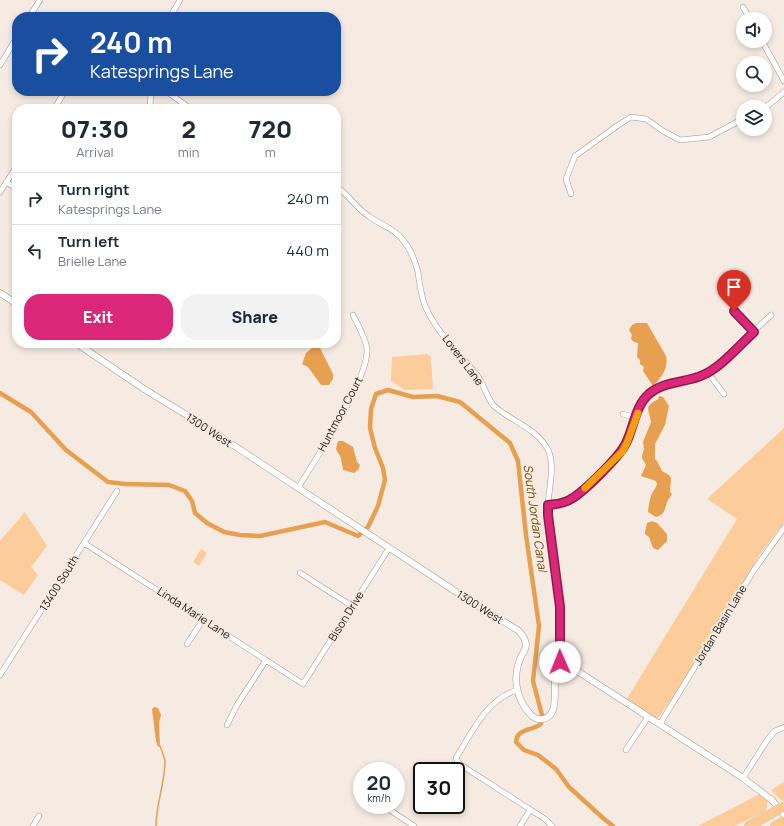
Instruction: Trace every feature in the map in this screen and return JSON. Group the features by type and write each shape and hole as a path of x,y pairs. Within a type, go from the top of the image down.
{"highway":[{"path":"749,826 784,806"}],"street":[{"path":"32,12 40,0"},
{"path":"173,12 180,0"},
{"path":"743,7 746,12"},
{"path":"0,65 12,45"},
{"path":"766,48 784,81"},
{"path":"772,102 784,92"},
{"path":"173,96 184,104"},
{"path":"571,194 566,179 575,156 631,117 646,119 663,131 680,140 709,137 736,123"},
{"path":"0,192 12,173"},
{"path":"6,182 12,186"},
{"name":"Lovers Lane","path":"341,190 367,215 393,230 402,238 416,265 423,300 428,314 454,349 478,376 493,405 535,433 546,446 550,454 552,463 548,515 560,607 561,665"},
{"path":"0,293 12,301"},
{"path":"734,311 754,332"},
{"name":"Huntmoor Court","path":"298,488 344,410 364,368 367,356 367,346 353,315"},
{"path":"548,505 563,503 573,498 616,458 627,443 644,399 654,390 662,386 697,378 708,373 771,315"},
{"name":"1300 West","path":"83,348 367,534 516,629 525,639 526,645 517,670 517,690 523,705 529,713 538,719 547,718 553,710 555,699 555,673 561,665"},
{"path":"708,373 724,394"},
{"path":"623,414 636,418"},
{"name":"13400 South","path":"1,672 117,490"},
{"name":"Jordan Basin Lane","path":"660,724 754,570 784,528"},
{"name":"Linda Marie Lane","path":"84,543 303,684"},
{"name":"Bison Drive","path":"303,684 389,548"},
{"path":"300,573 352,606"},
{"path":"187,644 203,620"},
{"path":"227,725 237,704 266,660"},
{"path":"561,665 570,666 743,778 772,800 784,815"},
{"path":"517,690 504,695 490,706 456,760 460,765 545,819 552,826"},
{"path":"626,750 648,717"},
{"path":"743,778 768,739 775,731 784,727"},
{"path":"520,826 530,810"},
{"path":"396,814 414,826"},
{"path":"33,826 39,816"}],"shaded area":[{"path":"636,323 647,323 666,356 667,360 665,369 653,386 643,371 644,367 640,364 640,360 637,357 638,343 631,339 632,335 629,330 632,325"},
{"path":"312,348 320,348 333,374 333,379 329,385 321,385 308,367 302,364 306,353"},
{"path":"427,354 431,357 433,389 405,390 391,381 392,357"},
{"path":"659,396 663,397 669,406 665,425 655,444 655,459 662,471 671,478 670,492 672,494 667,501 664,512 656,517 648,512 652,493 657,484 656,481 641,476 646,465 642,458 644,449 643,442 651,422 648,409 650,404 658,399"},
{"path":"784,428 784,523 760,554 681,686 659,717 656,718 627,699 737,519 707,499"},
{"path":"338,441 343,441 353,447 357,462 360,465 358,470 354,473 343,470 341,458 336,449"},
{"path":"25,512 47,546 31,567 38,575 24,595 0,580 0,541"},
{"path":"652,521 657,523 667,534 667,541 658,550 653,548 649,537 645,534 647,523"},
{"path":"201,549 207,553 199,566 193,562"},
{"path":"154,707 158,708 161,715 159,723 160,746 158,747 152,709"},
{"path":"784,782 784,800 782,801 771,790"},
{"path":"760,794 768,800 766,811 735,826 698,826"}],"waterway":[{"name":"South Jordan Canal","path":"0,393 31,412 66,450 108,482 169,485 185,491 192,501 195,513 207,523 224,532 240,535 260,536 325,522 358,536 368,527 378,506 385,480 383,468 375,448 370,428 371,409 376,394 388,390 413,397 437,396 460,402 510,443 518,461 526,535 539,626 533,681 542,715"},
{"name":"South Jordan Canal","path":"541,724 519,734 516,742 524,750 538,755 556,769 569,787 613,826"},
{"path":"156,826 157,810 165,769 164,755 160,746"}],"slow traffic":[{"path":"585,488 622,452 627,443 638,413"}],"route":[{"path":"560,662 561,619 548,505 560,504 573,498 619,455 627,443 640,407 644,399 650,393 662,386 697,378 708,373 754,332 734,311"}]}
